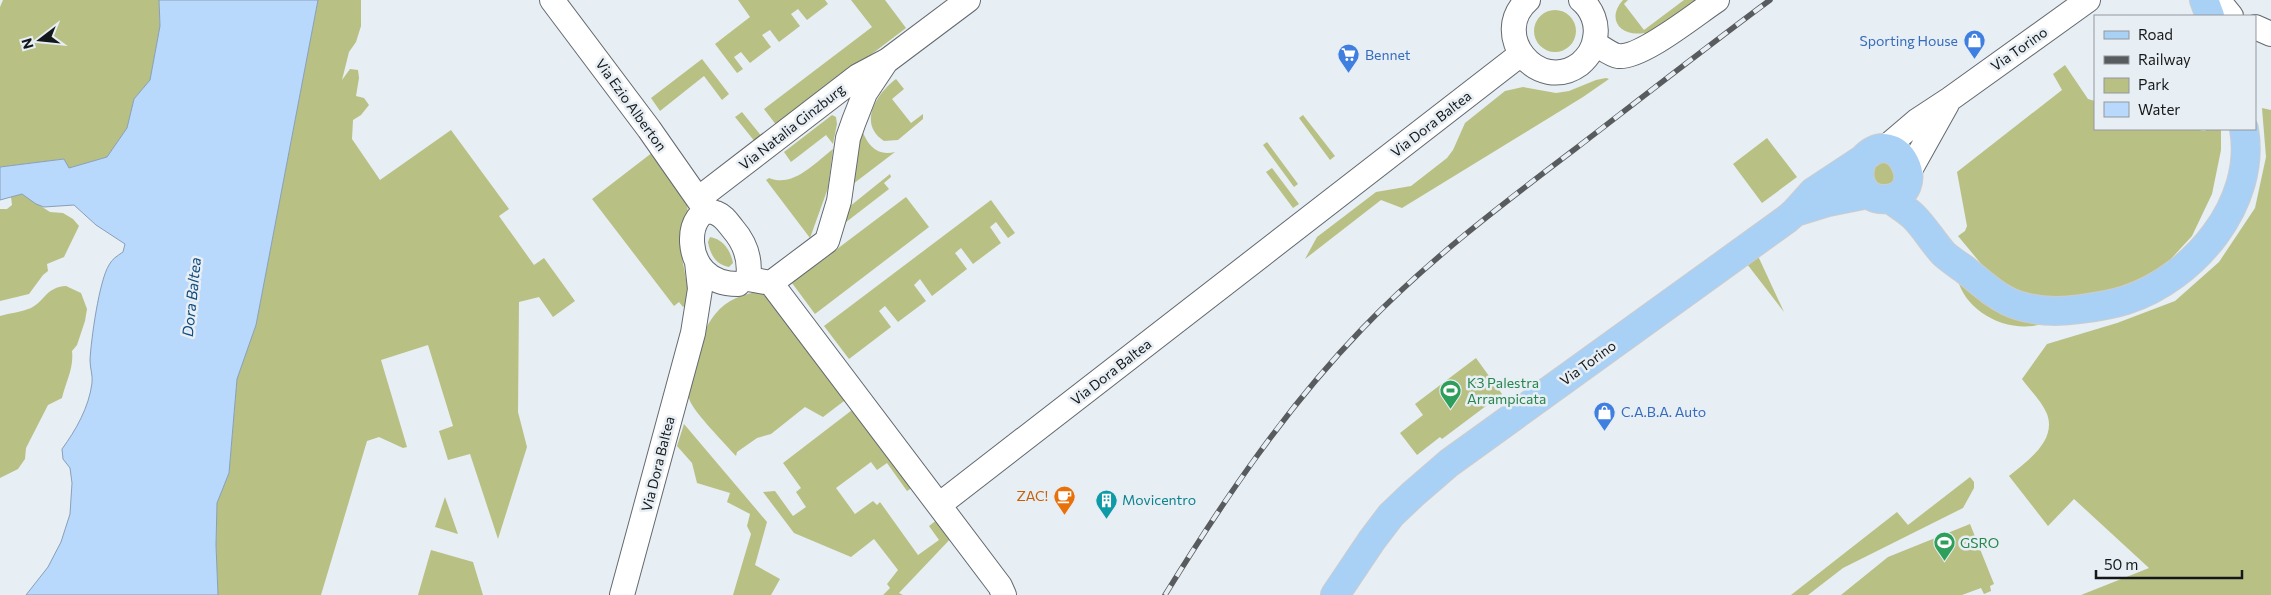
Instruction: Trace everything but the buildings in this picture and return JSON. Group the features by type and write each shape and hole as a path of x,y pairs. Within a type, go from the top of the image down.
{"main road":[{"path":"2204,0 2210,15"},
{"path":"1965,270 1937,228 1901,156 1893,150 1873,154 1860,166 1859,182 1914,218 1944,254 1999,296 2016,305 2036,310 2067,311 2106,306 2128,300 2152,288 2190,262 2218,231 2240,186 2245,158 2244,130"},
{"name":"Via Torino","path":"1335,595 1367,547 1391,516 1449,463 1796,212 1813,192 1873,154"},
{"name":"Via Torino","path":"1796,212 1828,202 1898,195 1904,189 1909,172"}],"street":[{"name":"Via Ezio Alberton","path":"552,0 649,130 702,206"},
{"name":"Via Natalia Ginzburg","path":"697,262 693,250 691,231 702,206 858,76 888,60 968,0"},
{"path":"1528,0 1520,10 1514,27 1514,37 1521,54 1529,62 1542,70 1563,71 1582,62 1594,43 1596,25 1594,17 1584,1"},
{"path":"1594,43 1617,56 1626,56 1648,47 1717,0"},
{"name":"Via Torino","path":"1873,154 2088,0"},
{"path":"2218,0 2230,15"},
{"path":"2256,27 2271,34"},
{"name":"Via Dora Baltea","path":"939,505 1521,54"},
{"name":"Via Natalia Ginzburg","path":"772,283 826,241 839,201 848,138 865,93 888,60"},
{"name":"Via Torino","path":"1909,172 1950,99"},
{"path":"702,206 724,218 742,242 750,265 743,282"},
{"path":"697,262 711,278 724,284 743,282 772,283 1000,586 1004,595"},
{"name":"Via Dora Baltea","path":"622,595 693,333 700,289 697,262"},
{"name":"Via Dora Baltea","path":"693,333 705,311 717,297 743,282"}],"green space":[{"path":"3,0 159,0 160,26 150,80 134,99 127,128 107,157 69,168 64,159 0,167 0,7"},
{"path":"318,0 361,0 361,26 356,42 349,52 342,80 350,69 358,70 359,78 356,96 364,98 369,105 361,115 353,120 352,139 380,180 451,130 509,209 499,216 534,265 544,258 575,301 553,317 539,297 519,302 518,412 527,447 498,539 470,454 448,460 439,431 453,426 428,345 381,360 407,447 403,448 379,437 367,441 321,595 218,595 217,503 229,473 237,379 256,325"},
{"path":"738,0 825,0 828,4 807,20 798,9 791,14 800,26 779,42 770,30 762,35 771,47 750,63 741,52 734,57 743,69 737,73 715,44 750,17"},
{"path":"851,0 885,0 906,28 777,126 764,109 872,27"},
{"path":"1623,0 1628,0 1624,4 1644,30 1684,0 1698,0 1646,35 1644,33 1628,32 1618,25 1616,14"},
{"path":"1555,10 1570,16 1576,31 1570,46 1555,52 1540,46 1534,31 1540,16"},
{"path":"702,59 729,94 722,100 704,76 660,111 651,98"},
{"path":"2065,65 2088,99 2094,101 2094,130 2221,130 2221,150 2212,194 2192,236 2158,273 2101,296 2027,299 1993,278 1958,236 1965,231 1967,226 1957,172 2062,90 2053,74"},
{"path":"1606,78 1609,79 1583,97 1402,208 1381,200 1305,259 1317,237 1376,192 1411,186 1447,158 1453,150 1465,123 1505,91 1523,87 1556,93 1569,91"},
{"path":"896,79 904,89 892,99 911,123 923,114 923,119 898,140 884,141 876,134 871,118 873,109 882,92"},
{"path":"2262,108 2271,110 2271,595 2081,595 2149,568 2074,499 2048,526 2009,476 2032,457 2044,442 2048,433 2047,414 2022,379 2047,344 2117,323 2175,301 2219,262 2255,208 2266,157"},
{"path":"742,112 763,138 756,143 735,117"},
{"path":"832,115 836,117 837,124 833,144 826,135 791,162 784,152"},
{"path":"1303,115 1335,156 1330,160 1299,118"},
{"path":"859,122 871,146 881,152 895,152 853,184"},
{"path":"1767,138 1797,177 1762,203 1733,164"},
{"path":"1267,142 1298,184 1294,187 1263,145"},
{"path":"833,149 828,188 810,238 766,180 769,178 787,180 795,177"},
{"path":"653,152 687,201 688,216 679,241 690,301 683,307 679,302 674,306 592,199"},
{"path":"1888,158 1897,181 1878,188 1868,170"},
{"path":"1272,168 1299,204 1293,208 1266,172"},
{"path":"890,174 891,177 884,183 889,189 841,226 849,207"},
{"path":"22,194 50,212 63,213 73,219 79,226 64,257 47,264 48,271 29,294 0,301 0,209 7,209 12,205 11,197"},
{"path":"906,197 929,227 815,314 792,283"},
{"path":"991,200 1015,233 1008,238 996,222 990,227 1001,243 973,264 961,248 955,253 967,269 932,296 920,279 914,285 926,301 898,322 885,306 879,311 891,327 849,359 824,326"},
{"path":"710,237 719,240 728,250 733,263 729,267 721,264 712,255 708,242"},
{"path":"1758,256 1784,312 1747,264"},
{"path":"1957,277 2052,321 2033,326 2021,326 2008,325 1996,321 1975,308 1967,299"},
{"path":"66,286 81,293 87,309 77,345 72,351 71,369 62,398 48,405 26,448 25,459 18,469 0,478 0,316 31,308 54,289"},
{"path":"757,292 765,293 848,398 823,417 805,407 771,434 757,438 737,452 736,456 697,413 689,397 689,380 701,340 712,318 730,301"},
{"name":"K3 Palestra Arrampicata","path":"1476,358 1502,394 1442,439 1440,437 1417,455 1400,433 1423,415 1415,404"},
{"path":"856,407 915,486 907,491 887,463 877,470 871,462 836,488 855,514 873,501 877,505 880,502 918,555 939,540 929,526 942,516 955,534 899,593 903,595 883,595 890,588 887,584 898,570 874,539 851,557 794,533 763,492 775,491 793,516 806,507 796,492 801,488 783,463"},
{"path":"684,424 767,522 755,565 780,579 771,595 733,595 751,534 747,526 750,514 727,502 730,493 697,483 692,463 677,446"},
{"path":"1970,477 1974,482 1974,488 1963,508 1843,568 1808,595 1791,595 1897,512 1908,525"},
{"path":"445,497 458,534 435,527"},
{"path":"1970,524 1994,584 1990,586 1991,591 1984,594 1981,588 1962,595 1841,595 1888,557"},
{"path":"431,550 473,562 483,595 418,595"}],"water":[{"name":"Dora Baltea","path":"159,0 318,0 256,325 237,379 229,473 217,503 218,595 26,595 48,567 61,542 70,514 72,483 70,468 63,459 62,449 77,426 88,401 92,380 90,363 94,325 102,284 109,265 113,259 123,252 125,244 96,225 74,205 44,207 22,194 0,200 0,167 64,159 69,168 107,157 127,128 134,99 150,80 160,26"}],"railway":[{"path":"1165,595 1209,525 1281,424 1334,360 1386,304 1438,257 1492,213 1770,0"}],"place":[{"name":"Sporting House","path":"1974,60"},
{"name":"Bennet","path":"1349,74"},
{"name":"K3 Palestra Arrampicata","path":"1451,410"},
{"name":"C.A.B.A. Auto","path":"1605,431"},
{"name":"ZAC!","path":"1064,515"},
{"name":"Movicentro","path":"1106,519"},
{"name":"GSRO","path":"1944,562"}]}
